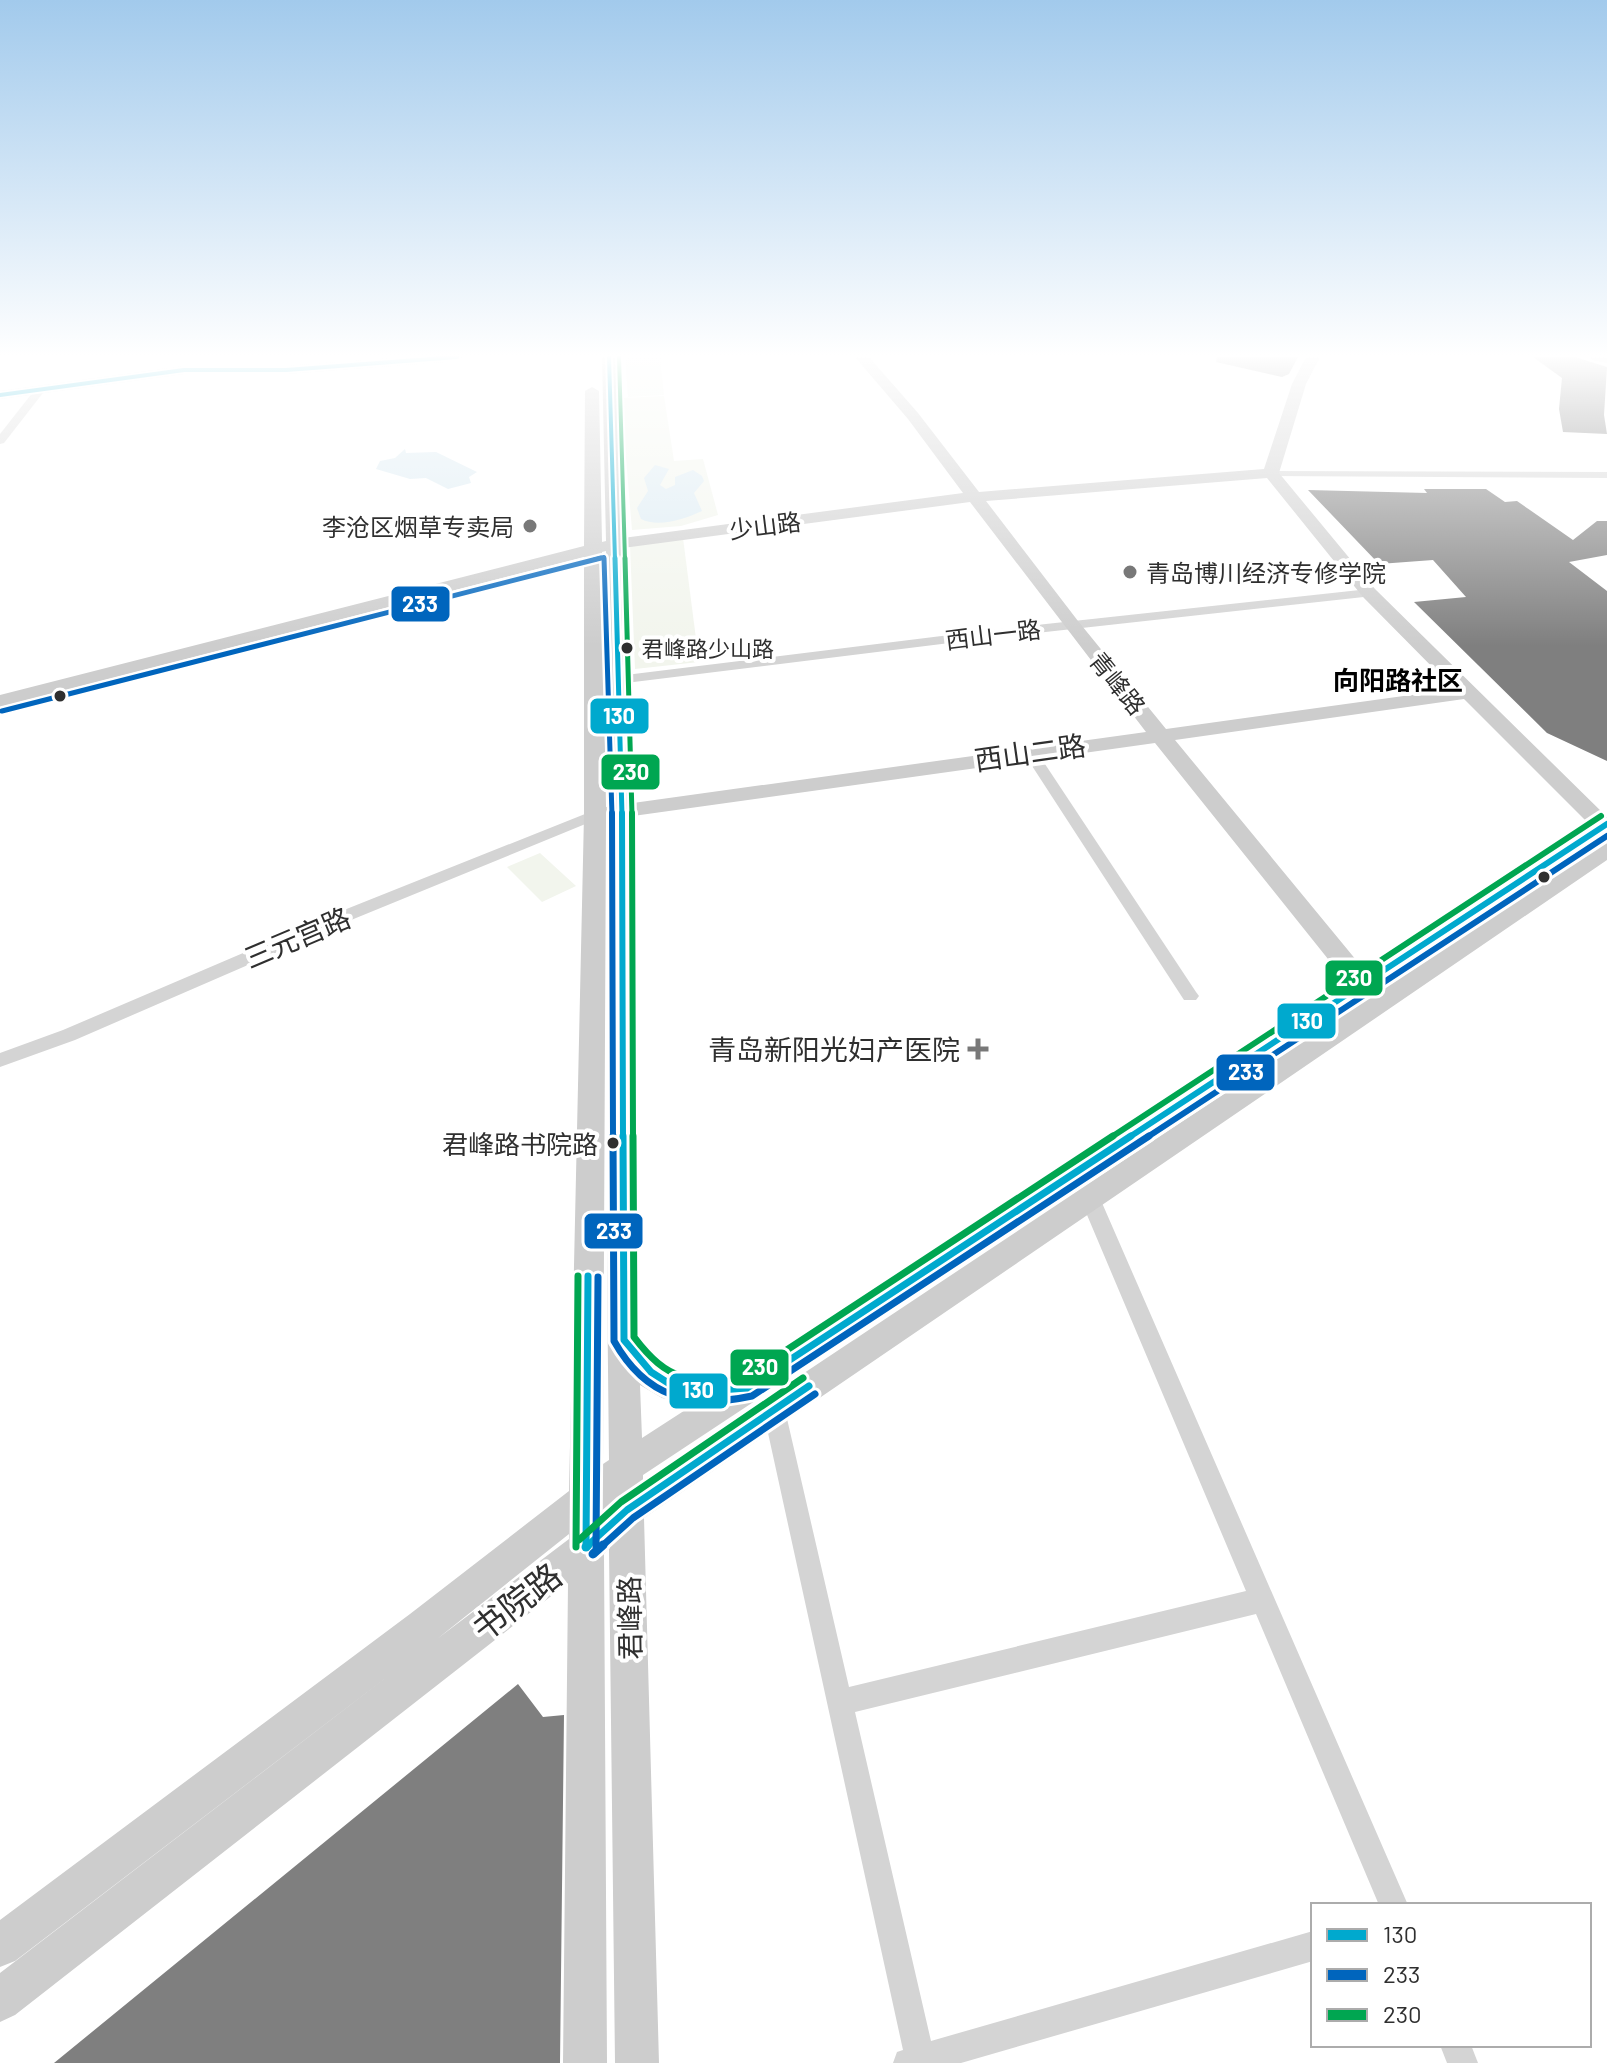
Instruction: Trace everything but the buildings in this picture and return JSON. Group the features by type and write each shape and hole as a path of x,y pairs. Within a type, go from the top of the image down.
{"main road":[{"name":"君峰路","path":"598,453 604,546"},
{"name":"君峰路","path":"585,2063 586,1547 595,815 606,682 606,453"},
{"name":"青峰路","path":"941,453 1071,625 1371,995"},
{"path":"1277,453 1271,473 1369,593 1606,833"},
{"name":"少山路","path":"0,701 604,546 973,497 1271,473"},
{"name":"君峰路","path":"606,682 622,810 624,1340 637,2063"},
{"name":"西山二路","path":"595,815 1467,693"},
{"name":"书院路","path":"0,1946 423,1627 626,1467 760,1399 1089,1196 1371,995 1606,833"},
{"name":"书院路","path":"0,2000 586,1547 760,1399 1371,995"},
{"path":"624,1340 649,1375 677,1391 760,1399"}],"street":[{"name":"少山路","path":"1271,473 1607,475"},
{"name":"西山一路","path":"606,682 1071,625 1369,593"},
{"path":"1030,752 1190,996"},
{"name":"三元宫路","path":"0,1060 69,1035 350,914 595,815"},
{"path":"1089,1196 1393,1903"},
{"path":"760,1399 841,1702 917,2062 1311,1947"},
{"path":"841,1702 1261,1600"}],"shaded area":[{"path":"400,453 439,453 477,472 469,477 471,483 448,489 426,478 410,479 376,469 380,461 395,458"},
{"path":"626,453 673,453 674,461 703,459 718,515 681,526 632,530"},
{"path":"655,465 669,469 660,485 666,489 675,485 675,477 693,470 702,476 704,481 694,493 702,511 663,523 641,519 637,508 648,491 644,478"},
{"path":"683,538 699,662 635,669 630,545"},
{"path":"540,853 576,886 542,902 507,867"}],"transit line":[{"name":"130","path":"612,453 622,810 624,1340 651,1372 676,1388 706,1391 747,1388 1607,824"},
{"name":"230","path":"622,453 632,810 634,1337 657,1365 680,1378 708,1381 744,1378 1601,816"},
{"name":"233","path":"2,711 604,557 612,810 614,1341 638,1375 654,1387 671,1396 711,1402 752,1396 1607,836"},
{"name":"230","path":"576,1547 578,1276"},
{"name":"130","path":"586,1547 588,1276"},
{"name":"233","path":"596,1547 598,1277"},
{"name":"230","path":"579,1540 621,1502 803,1378"},
{"name":"130","path":"586,1547 627,1510 809,1386"},
{"name":"233","path":"593,1554 633,1518 815,1394"}],"place":[{"name":"李沧区烟草专卖局","path":"530,526"},
{"name":"青岛博川经济专修学院","path":"1130,572"},
{"name":"君峰路少山路","path":"627,648"},
{"name":"青岛新阳光妇产医院","path":"978,1049"},
{"name":"君峰路书院路","path":"613,1143"}],"district":[{"name":"向阳路社区","path":"1398,679"}]}
